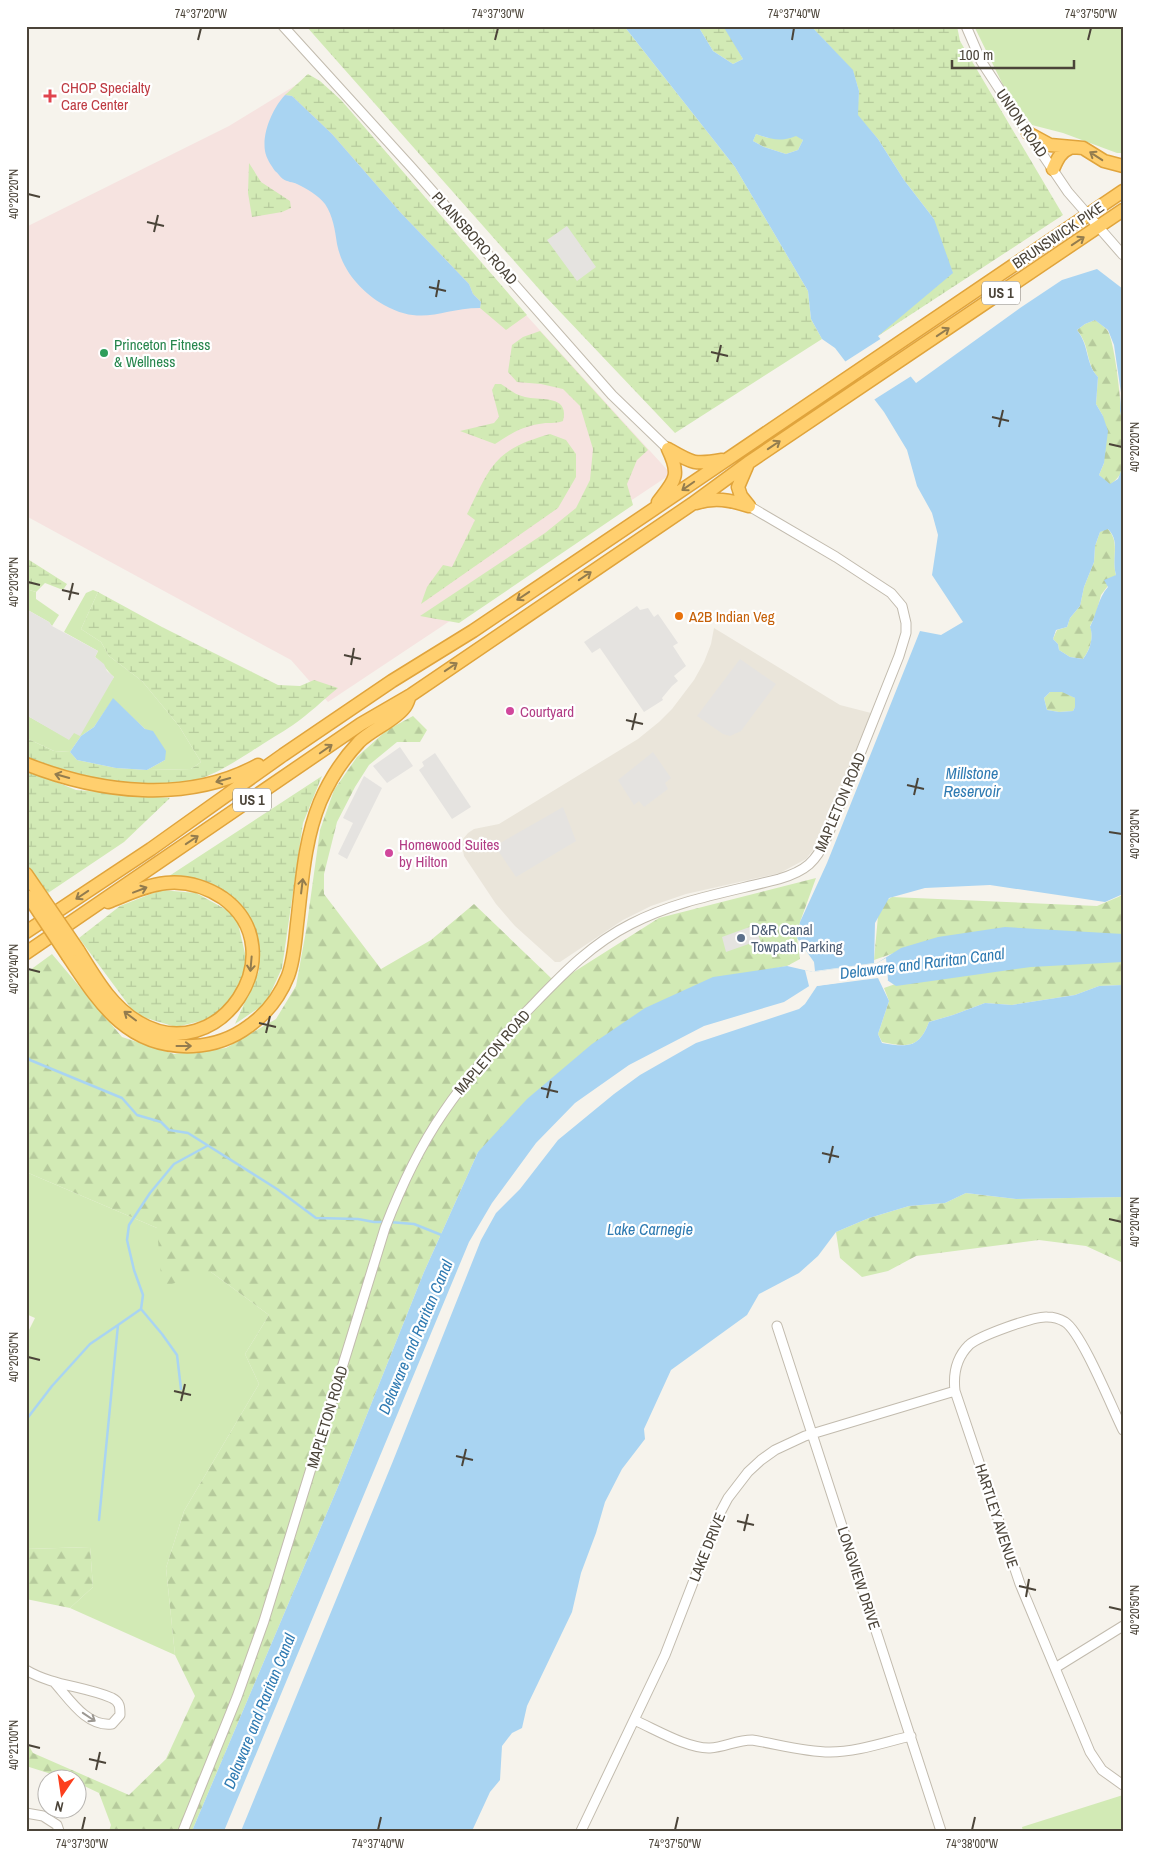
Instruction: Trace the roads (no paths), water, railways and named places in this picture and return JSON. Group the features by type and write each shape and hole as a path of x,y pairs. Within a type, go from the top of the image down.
{"highway":[{"path":"1028,133 1050,145 1083,148 1104,161 1123,166"},
{"path":"1053,169 1061,154 1070,148"},
{"name":"BRUNSWICK PIKE","path":"724,460 851,377 1123,192"},
{"name":"BRUNSWICK PIKE","path":"748,463 1123,210"},
{"path":"668,449 691,462 700,464 724,460"},
{"path":"651,511 674,480 676,470 668,449"},
{"name":"US 1","path":"27,932 152,848 283,755 392,681 473,631 724,460"},
{"path":"748,463 738,487 741,496 749,506"},
{"name":"US 1","path":"26,954 361,724 410,695 692,504 748,463"},
{"path":"692,504 708,499 722,499 749,506"},
{"path":"73,953 90,989 115,1019 132,1032 146,1039 171,1045 205,1045 224,1039 250,1026 276,998 288,975 294,948 308,839 326,788 343,762 360,742 404,708 410,695"},
{"path":"26,764 71,779 102,786 178,790 226,780 270,758 283,755"},
{"path":"26,874 31,893 73,953 121,1010 138,1022 155,1030 172,1033 189,1032 211,1024 229,1012 242,995 251,972 252,957 247,928 242,918 234,909 216,894 194,885 166,883 152,886 94,908"}],"street":[{"name":"PLAINSBORO ROAD","path":"283,26 612,394 668,449"},
{"name":"UNION ROAD","path":"966,26 981,61 1028,133 1087,215 1123,255"},
{"name":"MAPLETON ROAD","path":"183,1831 237,1697 266,1613 385,1228 427,1140 457,1093 493,1048 573,964 608,937 648,915 683,903 790,876 810,864 821,850 900,656 906,633 904,614 897,599 886,589 749,506"},
{"name":"HARTLEY AVENUE","path":"1123,1430 1078,1335 1065,1322 1056,1318 1037,1317 978,1338 969,1345 958,1362 955,1372 956,1391 1020,1584 1093,1758 1106,1774 1123,1785"},
{"name":"LONGVIEW DRIVE","path":"776,1326 941,1831"},
{"name":"LAKE DRIVE","path":"581,1831 665,1655 720,1513 728,1498 748,1472 761,1460 790,1442 956,1391"},
{"path":"1055,1668 1123,1626"},
{"path":"26,1670 55,1683 112,1698 120,1706 120,1715 112,1724 98,1723 77,1709 55,1683"},
{"path":"634,1720 690,1744 709,1748 742,1740 752,1740 830,1752 844,1751 911,1736"},
{"path":"26,1814 43,1816 57,1825 59,1831"}],"water":[{"name":"Millstone Reservoir","path":"624,26 698,26 713,51 733,64 743,59 723,26 811,26 853,70 859,91 858,115 878,139 904,180 934,219 953,273 878,336 916,383 1062,280 1097,269 1123,289 1123,427 1120,410 1121,393 1114,345 1108,330 1095,320 1077,330 1084,343 1091,366 1098,377 1096,404 1103,416 1108,431 1104,463 1099,475 1110,484 1118,479 1123,466 1123,894 1105,902 990,885 925,888 889,898 875,923 874,963 815,971 814,962 797,938 800,922 827,863 920,631 941,635 963,622 932,575 938,535 932,513 917,486 907,450 884,412 835,348 822,339 811,319 808,291 735,167","holes":["756,134 776,140 796,136 803,140 798,150 786,154 764,147 753,141","1108,529 1114,539 1116,575 1104,580 1108,587 1100,601 1090,627 1091,639 1083,659 1070,657 1059,650 1058,644 1053,639 1056,630 1067,627 1070,618 1080,606 1084,587 1094,562 1095,546 1100,532","1050,692 1062,692 1075,698 1075,707 1073,711 1059,712 1047,710 1044,698"]},
{"path":"285,95 292,96 332,134 400,212 469,284 473,294 481,302 480,308 422,316 410,315 384,305 360,287 343,263 332,218 325,204 308,190 282,178 275,171 266,156 265,136 269,121"},
{"path":"113,698 145,729 153,731 166,751 165,760 147,770 116,768 77,760 70,752 81,736 94,727"},
{"name":"Delaware and Raritan Canal","path":"1005,927 1123,934 1123,962 1031,967 896,986 878,974 814,983 784,1002 704,1026 629,1065 575,1103 536,1143 492,1203 469,1242 224,1831 192,1831 340,1482 424,1272 478,1152 527,1099 592,1044 645,1008 713,977 787,966 813,972 877,963 901,948 938,937"},
{"name":"Lake Carnegie","path":"878,978 889,1001 878,1034 882,1043 898,1045 916,1042 925,1031 929,1022 985,1003 1012,1005 1075,995 1099,986 1123,985 1123,1056 1121,1057 1123,1058 1123,1197 1016,1199 966,1193 945,1203 909,1206 869,1218 836,1232 818,1256 799,1273 759,1294 747,1315 671,1370 644,1429 645,1439 622,1469 605,1502 581,1573 572,1612 527,1706 522,1728 512,1733 502,1746 500,1780 490,1792 472,1831 241,1831 393,1461 481,1240 496,1213 520,1189 558,1140 640,1075 696,1043 799,1009 805,1004 817,986"}],"waterway":[{"path":"26,1056 30,1060 122,1098 137,1115 161,1122 169,1130 188,1133 277,1189 316,1218 384,1222"},
{"path":"99,1520 118,1325 141,1309 143,1295 134,1270 127,1240 129,1225 150,1193 174,1164 207,1146"},
{"path":"389,1222 414,1224 444,1236"},
{"path":"141,1309 177,1355 181,1389"},
{"path":"26,1420 52,1386 90,1344 118,1325"}],"place":[{"name":"CHOP Specialty Care Center","path":"50,96"},
{"name":"Princeton Fitness & Wellness","path":"104,353"},
{"name":"A2B Indian Veg","path":"679,616"},
{"name":"Courtyard","path":"510,711"},
{"name":"Homewood Suites by Hilton","path":"389,853"},
{"name":"D&R Canal Towpath Parking","path":"741,938"}]}
